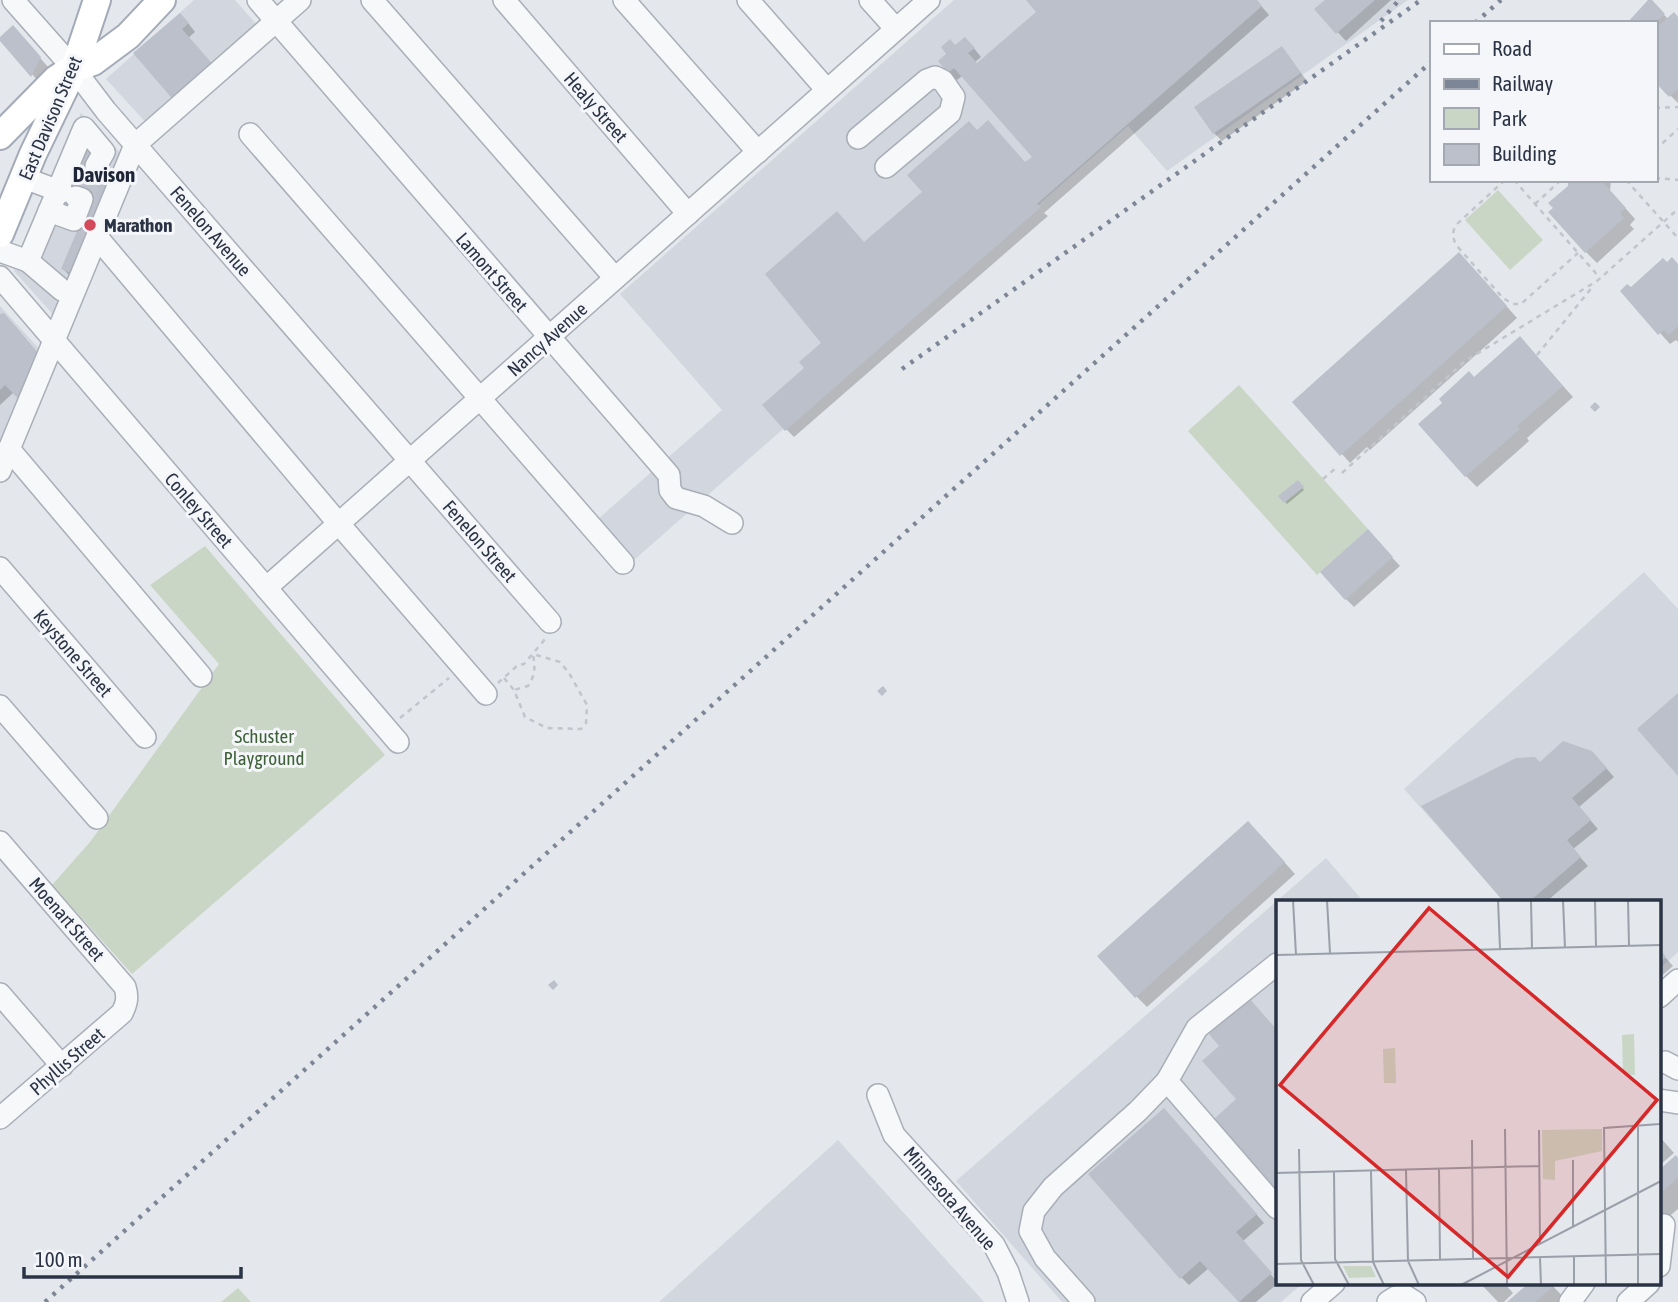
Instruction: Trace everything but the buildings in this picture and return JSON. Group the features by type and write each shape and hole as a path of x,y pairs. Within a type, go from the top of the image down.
{"main road":[{"name":"East Davison Street","path":"0,234 13,183 74,69 97,0"},
{"path":"0,136 56,79 68,71 93,62 128,36 162,0"}],"street":[{"name":"Lamont Street","path":"258,0 670,477 669,487 676,498 704,506 732,523"},
{"path":"0,471 135,145 300,0"},
{"path":"372,0 615,278"},
{"name":"Healy Street","path":"504,0 688,214"},
{"path":"624,0 758,152"},
{"path":"748,0 827,90"},
{"path":"870,0 896,29"},
{"name":"Nancy Avenue","path":"266,588 929,0"},
{"name":"Fenelon Avenue","path":"5,8 74,69 135,145 411,460"},
{"path":"858,138 926,80 935,77 943,81 954,97 950,113 886,167"},
{"path":"28,261 49,211 78,179 84,128 106,111"},
{"path":"51,115 84,128"},
{"path":"250,134 623,563"},
{"path":"13,183 78,179"},
{"path":"97,237 486,694"},
{"path":"0,251 28,261 62,290"},
{"name":"Conley Street","path":"0,277 398,742"},
{"path":"9,449 201,676"},
{"name":"Fenelon Street","path":"411,460 550,622"},
{"name":"Keystone Street","path":"0,568 145,737"},
{"path":"0,706 97,818"},
{"name":"Moenart Street","path":"0,842 125,987 127,1000"},
{"path":"1084,1302 1045,1258 1030,1231 1034,1211 1053,1187 1138,1111 1167,1081 1197,1028 1276,965"},
{"path":"1660,996 1678,980"},
{"path":"0,994 62,1066"},
{"name":"Phyllis Street","path":"0,1118 122,1013 127,1000"},
{"path":"1660,1063 1665,1062 1678,1069"},
{"path":"1167,1081 1276,1207"},
{"name":"Minnesota Avenue","path":"878,1095 894,1135 994,1245 1008,1272 1018,1302"},
{"path":"1660,1100 1678,1103"},
{"path":"1660,1261 1667,1225"},
{"path":"1312,1302 1333,1284"},
{"path":"1570,1302 1583,1284"},
{"path":"1628,1302 1648,1284"},
{"path":"1388,1302 1404,1295 1415,1302"}],"path":[{"path":"1657,108 1678,107"},
{"path":"1657,148 1678,129"},
{"path":"1657,178 1678,180"},
{"path":"1503,182 1457,224 1452,238 1503,298 1513,304 1521,304 1578,253"},
{"path":"1516,182 1599,279"},
{"path":"1535,204 1559,182"},
{"path":"1628,182 1678,238"},
{"path":"1537,355 1599,279 1678,209"},
{"path":"1342,473 1465,361 1599,279"},
{"path":"1323,479 1337,467"},
{"path":"486,694 533,654 547,637 552,625 550,622"},
{"path":"514,690 528,686 534,678 536,673 533,654"},
{"path":"504,678 514,690 525,717 547,728 581,729 586,723 587,705 569,673 560,662 533,654"},
{"path":"382,724 391,716 397,720 463,667"}],"shaded area":[{"path":"194,0 235,0 259,27 149,126 106,79"},
{"path":"954,0 1408,0 1167,171 1128,126 634,560 598,519 722,410 620,294"},
{"path":"81,113 125,158 59,321 14,271"},
{"path":"0,306 43,353 0,457"},
{"path":"1644,572 1678,609 1678,952 1660,968 1660,900 1503,900 1404,789"},
{"path":"1326,858 1362,900 1278,900"},
{"path":"1276,902 1276,1284 1302,1284 1281,1302 1062,1302 956,1181"},
{"path":"838,1140 984,1302 659,1302"}],"green space":[{"path":"1498,190 1543,240 1510,270 1465,220"},
{"path":"1239,385 1368,529 1317,575 1188,431"},
{"name":"Schuster Playground","path":"205,546 385,755 132,974 52,885 90,842 219,664 150,585"},
{"path":"238,1288 251,1302 221,1302"}],"tunnel":[{"path":"83,197 89,183"}],"railway":[{"path":"1381,21 1399,0"},
{"path":"902,369 1421,0"},
{"path":"1477,21 1501,0"},
{"path":"45,1302 1430,63"}],"place":[{"name":"Marathon","path":"90,225"}],"district":[{"name":"Davison","path":"104,175"}]}
